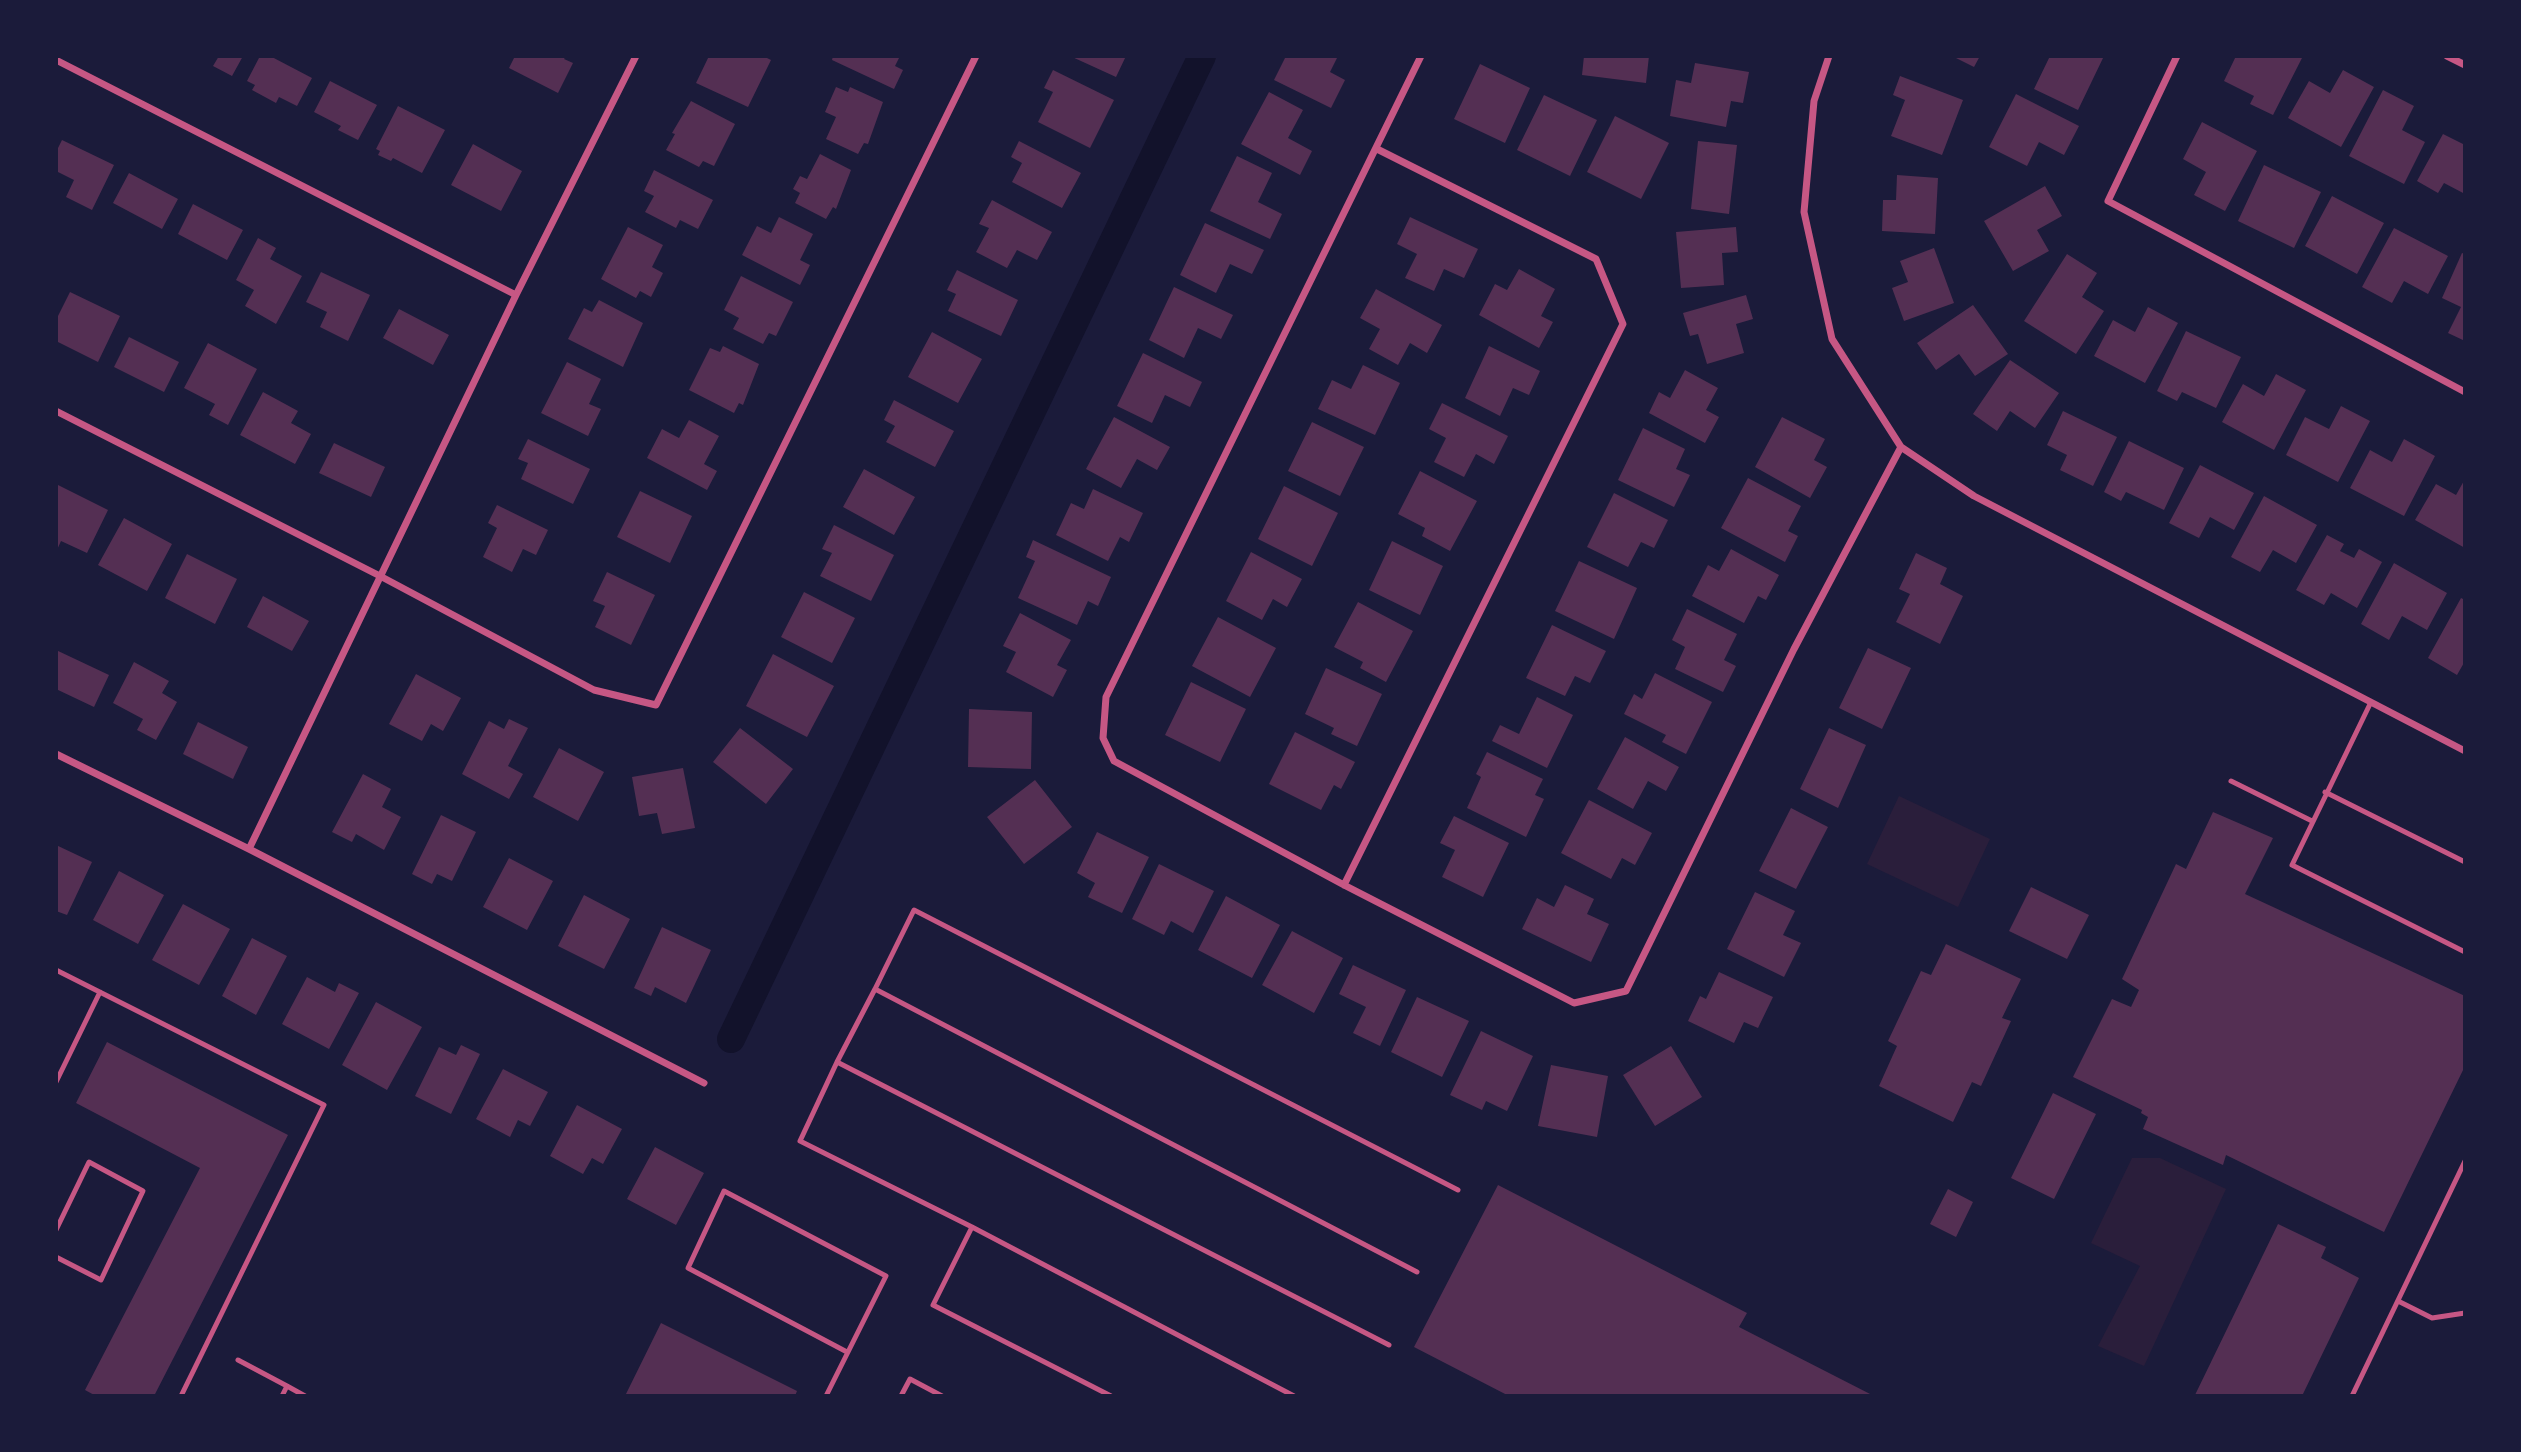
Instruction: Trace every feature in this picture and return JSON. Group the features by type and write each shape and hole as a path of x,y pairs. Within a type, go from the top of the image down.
{"street":[{"path":"249,849 516,295 636,56"},
{"path":"56,411 380,576 594,690 656,705 976,56"},
{"path":"1422,56 1106,697 1103,738 1114,761 1344,885 1574,1003 1626,991 1788,661 1901,447"},
{"path":"1829,56 1814,101 1804,212 1832,339 1901,447 1974,496 2465,751"},
{"path":"2177,56 2108,201 2465,392"},
{"path":"2447,56 2465,65"},
{"path":"56,60 516,295"},
{"path":"1344,885 1623,324 1596,259 1377,149"},
{"path":"56,754 249,849 704,1083"}],"lane":[{"path":"2371,702 2325,792 2292,865 2465,952"},
{"path":"2231,780 2312,821"},
{"path":"2325,792 2465,862"},
{"path":"1294,1396 972,1227 800,1141 914,910 1458,1191"},
{"path":"56,970 324,1105 181,1396"},
{"path":"875,989 1417,1272"},
{"path":"56,1082 100,992"},
{"path":"837,1062 1389,1345"},
{"path":"56,1063 64,1067"},
{"path":"2352,1396 2465,1161"},
{"path":"56,1230 89,1163 143,1191 101,1280 56,1257"},
{"path":"826,1396 848,1352 886,1276 724,1191 688,1268 848,1352"},
{"path":"972,1227 933,1305 1111,1396"},
{"path":"2398,1301 2432,1318 2465,1312"},
{"path":"238,1360 305,1396"},
{"path":"901,1396 910,1379 942,1396"},
{"path":"282,1396 287,1386"}],"shaded area":[{"path":"1899,796 1990,839 1958,907 1867,864"},
{"path":"2132,1158 2160,1158 2226,1189 2144,1366 2098,1346 2140,1266 2091,1243"}],"building":[{"path":"219,56 243,56 232,76 213,66"},
{"path":"260,56 270,56 312,78 297,106 279,97 276,103 252,90 255,85 247,81"},
{"path":"515,56 566,56 564,59 573,63 558,93 509,68"},
{"path":"709,56 763,56 771,60 748,107 696,83"},
{"path":"833,56 900,56 895,66 903,70 894,89 832,60"},
{"path":"1070,56 1126,56 1116,77"},
{"path":"1286,56 1338,56 1330,72 1345,80 1331,108 1274,80"},
{"path":"1584,56 1649,56 1646,83 1582,75"},
{"path":"1952,56 1980,56 1974,67"},
{"path":"2050,56 2104,56 2078,110 2034,89"},
{"path":"2236,56 2303,56 2273,115 2250,104 2254,96 2224,81"},
{"path":"1695,63 1749,72 1743,103 1731,101 1726,127 1670,116 1676,80 1691,83"},
{"path":"1480,64 1530,88 1505,143 1454,119"},
{"path":"1053,70 1114,100 1090,148 1038,122 1053,92 1044,88"},
{"path":"2343,70 2374,87 2341,147 2288,118 2309,81 2330,93"},
{"path":"1900,76 1963,100 1942,155 1891,136 1905,100 1893,95"},
{"path":"330,81 377,105 358,140 338,130 341,126 314,112"},
{"path":"836,87 848,92 850,87 883,102 868,144 864,143 858,154 826,139 836,117 825,112"},
{"path":"2383,90 2414,106 2402,130 2425,142 2404,184 2349,156"},
{"path":"1269,92 1303,110 1288,138 1312,151 1300,175 1241,144"},
{"path":"2016,94 2079,126 2064,155 2039,142 2027,166 1989,147"},
{"path":"1544,95 1597,120 1570,176 1517,150"},
{"path":"691,101 735,124 714,166 703,161 699,167 666,150 675,134 672,133"},
{"path":"398,106 445,130 422,173 393,158 391,161 378,155 380,151 376,149"},
{"path":"1615,116 1669,143 1641,199 1587,172"},
{"path":"2202,122 2257,151 2225,211 2194,195 2206,172 2183,159"},
{"path":"2443,134 2465,145 2465,194 2444,183 2438,193 2417,181"},
{"path":"62,140 114,165 92,210 66,197 74,180 56,171 56,152"},
{"path":"1019,141 1081,173 1062,208 1012,182 1022,163 1011,157"},
{"path":"1698,141 1737,145 1729,214 1691,209"},
{"path":"473,144 522,171 501,211 451,185"},
{"path":"820,154 851,170 836,209 833,207 826,219 795,203 800,193 793,189 800,176 807,179"},
{"path":"1237,156 1272,173 1258,202 1282,214 1270,239 1210,211"},
{"path":"2264,165 2321,192 2294,248 2238,221"},
{"path":"654,170 713,200 698,229 680,220 676,228 645,212 654,196 644,191"},
{"path":"129,173 178,199 162,229 113,203"},
{"path":"1897,175 1938,178 1935,234 1882,231 1883,200 1896,200"},
{"path":"2045,186 2062,216 2037,230 2049,251 2013,271 1984,221"},
{"path":"2332,196 2384,223 2357,274 2305,246"},
{"path":"992,200 1052,232 1037,260 1017,250 1007,268 976,252 989,228 979,224"},
{"path":"193,204 243,230 227,260 178,234"},
{"path":"779,217 813,234 800,260 810,265 800,285 742,255 757,226 771,233"},
{"path":"1410,217 1478,249 1464,278 1444,269 1434,291 1405,278 1417,254 1397,244"},
{"path":"1205,223 1264,250 1252,274 1230,264 1216,293 1180,275"},
{"path":"628,227 663,245 652,267 663,273 651,297 640,291 636,298 601,279"},
{"path":"1736,227 1738,252 1722,253 1724,285 1681,288 1676,232"},
{"path":"2394,228 2448,256 2428,294 2404,281 2392,303 2362,287"},
{"path":"258,238 276,248 270,259 302,276 276,324 245,306 254,290 236,280"},
{"path":"1934,248 1954,303 1904,321 1892,288 1908,282 1900,261"},
{"path":"2462,253 2465,254 2465,341 2448,333 2461,307 2442,298"},
{"path":"2067,254 2097,273 2082,297 2104,311 2076,354 2024,321"},
{"path":"1519,269 1555,289 1541,316 1553,322 1539,348 1479,315 1495,284 1507,290"},
{"path":"957,270 1018,300 1001,336 948,311 956,294 947,290"},
{"path":"321,272 370,295 348,341 320,327 327,312 306,302"},
{"path":"741,276 793,302 776,336 769,333 763,344 733,329 739,318 724,310"},
{"path":"1174,287 1233,315 1221,339 1198,328 1184,358 1149,340"},
{"path":"1376,289 1442,325 1427,353 1410,343 1398,365 1369,349 1380,329 1360,318"},
{"path":"70,292 120,316 98,362 56,341 56,320"},
{"path":"1746,295 1753,319 1736,324 1744,353 1707,364 1698,334 1690,336 1683,313"},
{"path":"599,300 643,323 623,367 568,339 584,308 592,312"},
{"path":"1973,305 2008,354 1975,376 1959,354 1936,370 1917,343"},
{"path":"2148,307 2178,323 2145,383 2094,356 2113,320 2135,332"},
{"path":"399,309 449,335 433,365 383,338"},
{"path":"2186,331 2241,357 2216,408 2182,392 2177,401 2157,391"},
{"path":"932,332 982,359 958,403 908,377"},
{"path":"129,337 179,362 164,392 114,367"},
{"path":"208,343 257,369 228,425 209,415 215,404 184,388"},
{"path":"723,346 759,364 743,405 739,403 734,413 689,390 710,348 720,352"},
{"path":"1489,346 1540,371 1529,395 1513,388 1500,416 1465,398"},
{"path":"1143,353 1202,382 1190,407 1165,395 1152,423 1117,406"},
{"path":"2010,360 2059,393 2035,428 2010,411 1997,431 1973,414"},
{"path":"567,362 601,379 589,404 601,409 588,436 541,413"},
{"path":"1363,365 1400,383 1375,435 1318,409 1332,380 1351,389"},
{"path":"1685,370 1718,388 1706,410 1719,417 1705,443 1649,413 1659,392 1670,398"},
{"path":"2276,374 2306,390 2274,450 2222,422 2243,384 2264,396"},
{"path":"263,392 298,411 291,423 311,434 295,464 240,435"},
{"path":"894,400 954,431 935,467 886,442 895,426 884,420"},
{"path":"1442,403 1508,436 1494,464 1476,454 1464,477 1434,462 1446,438 1429,429"},
{"path":"2341,406 2370,421 2338,482 2286,455 2305,417 2329,429"},
{"path":"2063,411 2117,437 2093,486 2060,470 2067,455 2047,445"},
{"path":"1114,417 1170,447 1157,470 1137,459 1121,488 1086,469"},
{"path":"1782,417 1825,439 1814,460 1827,467 1810,498 1755,467"},
{"path":"689,420 719,436 704,464 717,471 707,490 647,458 662,429 679,438"},
{"path":"1312,422 1364,447 1340,496 1288,471"},
{"path":"1643,428 1685,449 1676,469 1690,475 1674,507 1618,480"},
{"path":"528,439 590,469 573,504 521,479 528,463 518,459"},
{"path":"2404,439 2435,456 2404,516 2350,488 2370,450 2392,462"},
{"path":"2129,441 2184,468 2164,510 2126,492 2121,501 2104,492"},
{"path":"334,443 385,467 371,497 319,473"},
{"path":"2200,465 2254,493 2234,530 2210,517 2199,538 2169,523"},
{"path":"864,469 915,497 894,535 843,507"},
{"path":"1420,471 1477,501 1450,551 1422,536 1425,528 1398,514"},
{"path":"1748,478 1801,506 1788,531 1798,536 1785,562 1721,528"},
{"path":"2465,479 2465,548 2415,520 2436,484 2456,495"},
{"path":"58,485 108,510 87,553 61,541 56,552"},
{"path":"1284,486 1338,513 1312,566 1258,539"},
{"path":"1093,489 1143,513 1129,542 1120,537 1108,561 1056,535 1071,503 1084,509"},
{"path":"640,491 692,516 670,563 617,537"},
{"path":"1614,493 1668,520 1654,548 1641,542 1628,567 1587,547"},
{"path":"2264,496 2317,525 2296,563 2273,550 2260,572 2231,557"},
{"path":"497,505 548,530 536,555 523,549 512,572 483,557 497,528 488,523"},
{"path":"124,518 172,544 147,591 98,565"},
{"path":"834,525 894,555 871,601 820,576 832,553 822,549"},
{"path":"2327,535 2344,544 2340,551 2354,558 2359,549 2382,562 2357,608 2331,593 2324,605 2296,590"},
{"path":"1033,540 1111,577 1098,606 1088,601 1077,625 1018,598 1035,561 1026,557"},
{"path":"1392,541 1443,566 1420,615 1369,590"},
{"path":"1731,549 1779,575 1766,600 1758,596 1744,623 1692,596 1708,565 1719,571"},
{"path":"1251,552 1302,579 1287,607 1273,599 1262,620 1226,601"},
{"path":"1916,553 1947,568 1940,584 1963,596 1940,644 1896,622 1910,594 1899,589"},
{"path":"187,554 237,579 215,624 165,598"},
{"path":"1579,561 1637,588 1614,639 1555,611"},
{"path":"2394,563 2447,593 2427,630 2402,616 2389,640 2361,624"},
{"path":"607,572 655,595 631,645 595,627 605,606 593,601"},
{"path":"804,592 855,618 832,663 781,637"},
{"path":"263,596 309,621 292,651 247,627"},
{"path":"2461,598 2465,600 2465,661 2457,675 2428,658"},
{"path":"1358,602 1413,631 1386,682 1360,668 1363,662 1334,647"},
{"path":"1687,609 1737,634 1724,660 1736,666 1723,692 1675,669 1685,647 1672,640"},
{"path":"1020,613 1071,640 1057,665 1067,670 1053,697 1006,672 1016,652 1003,646"},
{"path":"1218,617 1276,648 1250,697 1192,666"},
{"path":"1552,625 1606,651 1590,683 1575,676 1565,696 1526,678"},
{"path":"1868,648 1911,668 1882,729 1839,708"},
{"path":"56,650 109,675 94,707 56,689"},
{"path":"773,654 834,686 807,737 746,706"},
{"path":"134,662 169,681 162,693 177,702 156,740 137,730 143,719 113,703"},
{"path":"1326,668 1382,694 1357,746 1331,734 1334,728 1305,714"},
{"path":"1655,673 1712,702 1686,754 1662,742 1666,735 1624,714 1634,694 1642,699"},
{"path":"416,674 461,698 443,731 431,724 422,741 389,724"},
{"path":"1191,682 1246,709 1220,762 1165,735"},
{"path":"1537,697 1573,715 1547,768 1492,741 1500,725 1519,734"},
{"path":"969,709 1032,712 1031,769 968,767"},
{"path":"509,719 528,728 508,766 523,774 509,799 462,774 489,721 504,729"},
{"path":"198,722 248,747 233,779 183,754"},
{"path":"740,728 793,769 766,804 713,762"},
{"path":"1829,728 1866,745 1838,808 1800,789"},
{"path":"1295,732 1355,762 1341,789 1334,785 1321,810 1269,784"},
{"path":"1625,737 1679,767 1666,791 1648,781 1633,809 1597,789"},
{"path":"559,748 604,772 578,821 533,797"},
{"path":"1487,752 1543,779 1535,795 1544,799 1526,837 1467,808 1481,777 1476,774"},
{"path":"683,768 695,828 662,834 657,813 639,816 632,777"},
{"path":"363,774 391,789 382,807 401,817 384,850 356,834 352,842 332,832"},
{"path":"1035,780 1072,827 1024,864 987,817"},
{"path":"1589,800 1652,833 1635,865 1622,858 1611,879 1561,853"},
{"path":"1791,808 1828,827 1796,889 1759,871"},
{"path":"2213,812 2273,838 2245,894 2465,996 2465,1066 2384,1232 2226,1155 2223,1165 2143,1129 2148,1117 2141,1113 2142,1110 2073,1077 2112,999 2131,1007 2139,990 2122,979 2176,864 2186,869"},
{"path":"441,815 476,832 452,881 437,874 432,884 412,874"},
{"path":"1454,816 1509,843 1483,897 1442,877 1455,850 1440,843"},
{"path":"1097,832 1149,857 1122,913 1088,897 1095,883 1077,873"},
{"path":"56,845 92,862 67,915 56,911"},
{"path":"509,858 553,881 527,930 483,907"},
{"path":"1159,864 1214,891 1193,933 1171,921 1164,935 1132,919"},
{"path":"119,871 164,895 138,944 93,920"},
{"path":"1565,885 1594,899 1587,914 1609,924 1591,962 1522,929 1537,898 1554,907"},
{"path":"2031,887 2089,915 2067,959 2009,931"},
{"path":"1755,892 1795,911 1783,935 1801,943 1784,977 1727,949"},
{"path":"584,895 630,919 604,969 558,946"},
{"path":"1226,896 1280,925 1252,978 1198,950"},
{"path":"183,904 230,929 199,985 152,960"},
{"path":"662,927 711,950 686,1003 655,987 651,996 634,988"},
{"path":"1292,931 1343,958 1314,1013 1262,985"},
{"path":"252,938 287,956 256,1015 222,996"},
{"path":"1946,944 2021,979 2002,1018 2011,1021 1981,1086 1972,1082 1953,1122 1879,1086 1897,1046 1888,1041 1921,971 1931,975"},
{"path":"1353,965 1406,990 1380,1046 1353,1033 1366,1007 1339,994"},
{"path":"1719,972 1773,997 1758,1028 1744,1022 1734,1043 1688,1021 1700,996 1706,999"},
{"path":"307,977 335,992 339,983 359,993 329,1049 282,1024"},
{"path":"1417,997 1469,1021 1442,1077 1391,1052"},
{"path":"376,1002 422,1027 387,1090 342,1065"},
{"path":"1481,1031 1533,1056 1507,1111 1486,1101 1482,1110 1450,1095"},
{"path":"107,1042 288,1135 154,1396 96,1396 85,1390 200,1168 76,1103"},
{"path":"461,1045 480,1054 451,1114 415,1096 439,1047 456,1055"},
{"path":"1671,1046 1702,1097 1655,1126 1623,1075"},
{"path":"1551,1065 1608,1076 1597,1137 1538,1126"},
{"path":"503,1069 548,1092 530,1126 518,1120 510,1137 476,1119"},
{"path":"2053,1093 2096,1114 2054,1199 2011,1178"},
{"path":"577,1105 622,1129 603,1164 592,1158 583,1174 550,1156"},
{"path":"655,1147 704,1173 676,1225 627,1199"},
{"path":"1498,1185 1747,1313 1739,1327 1874,1396 1509,1396 1414,1347"},
{"path":"1948,1189 1973,1202 1956,1237 1930,1224"},
{"path":"2278,1224 2326,1247 2321,1258 2359,1278 2302,1396 2195,1395"},
{"path":"661,1323 797,1391 795,1396 625,1396"}],"waterway":[{"path":"731,1039 1202,56"}]}
